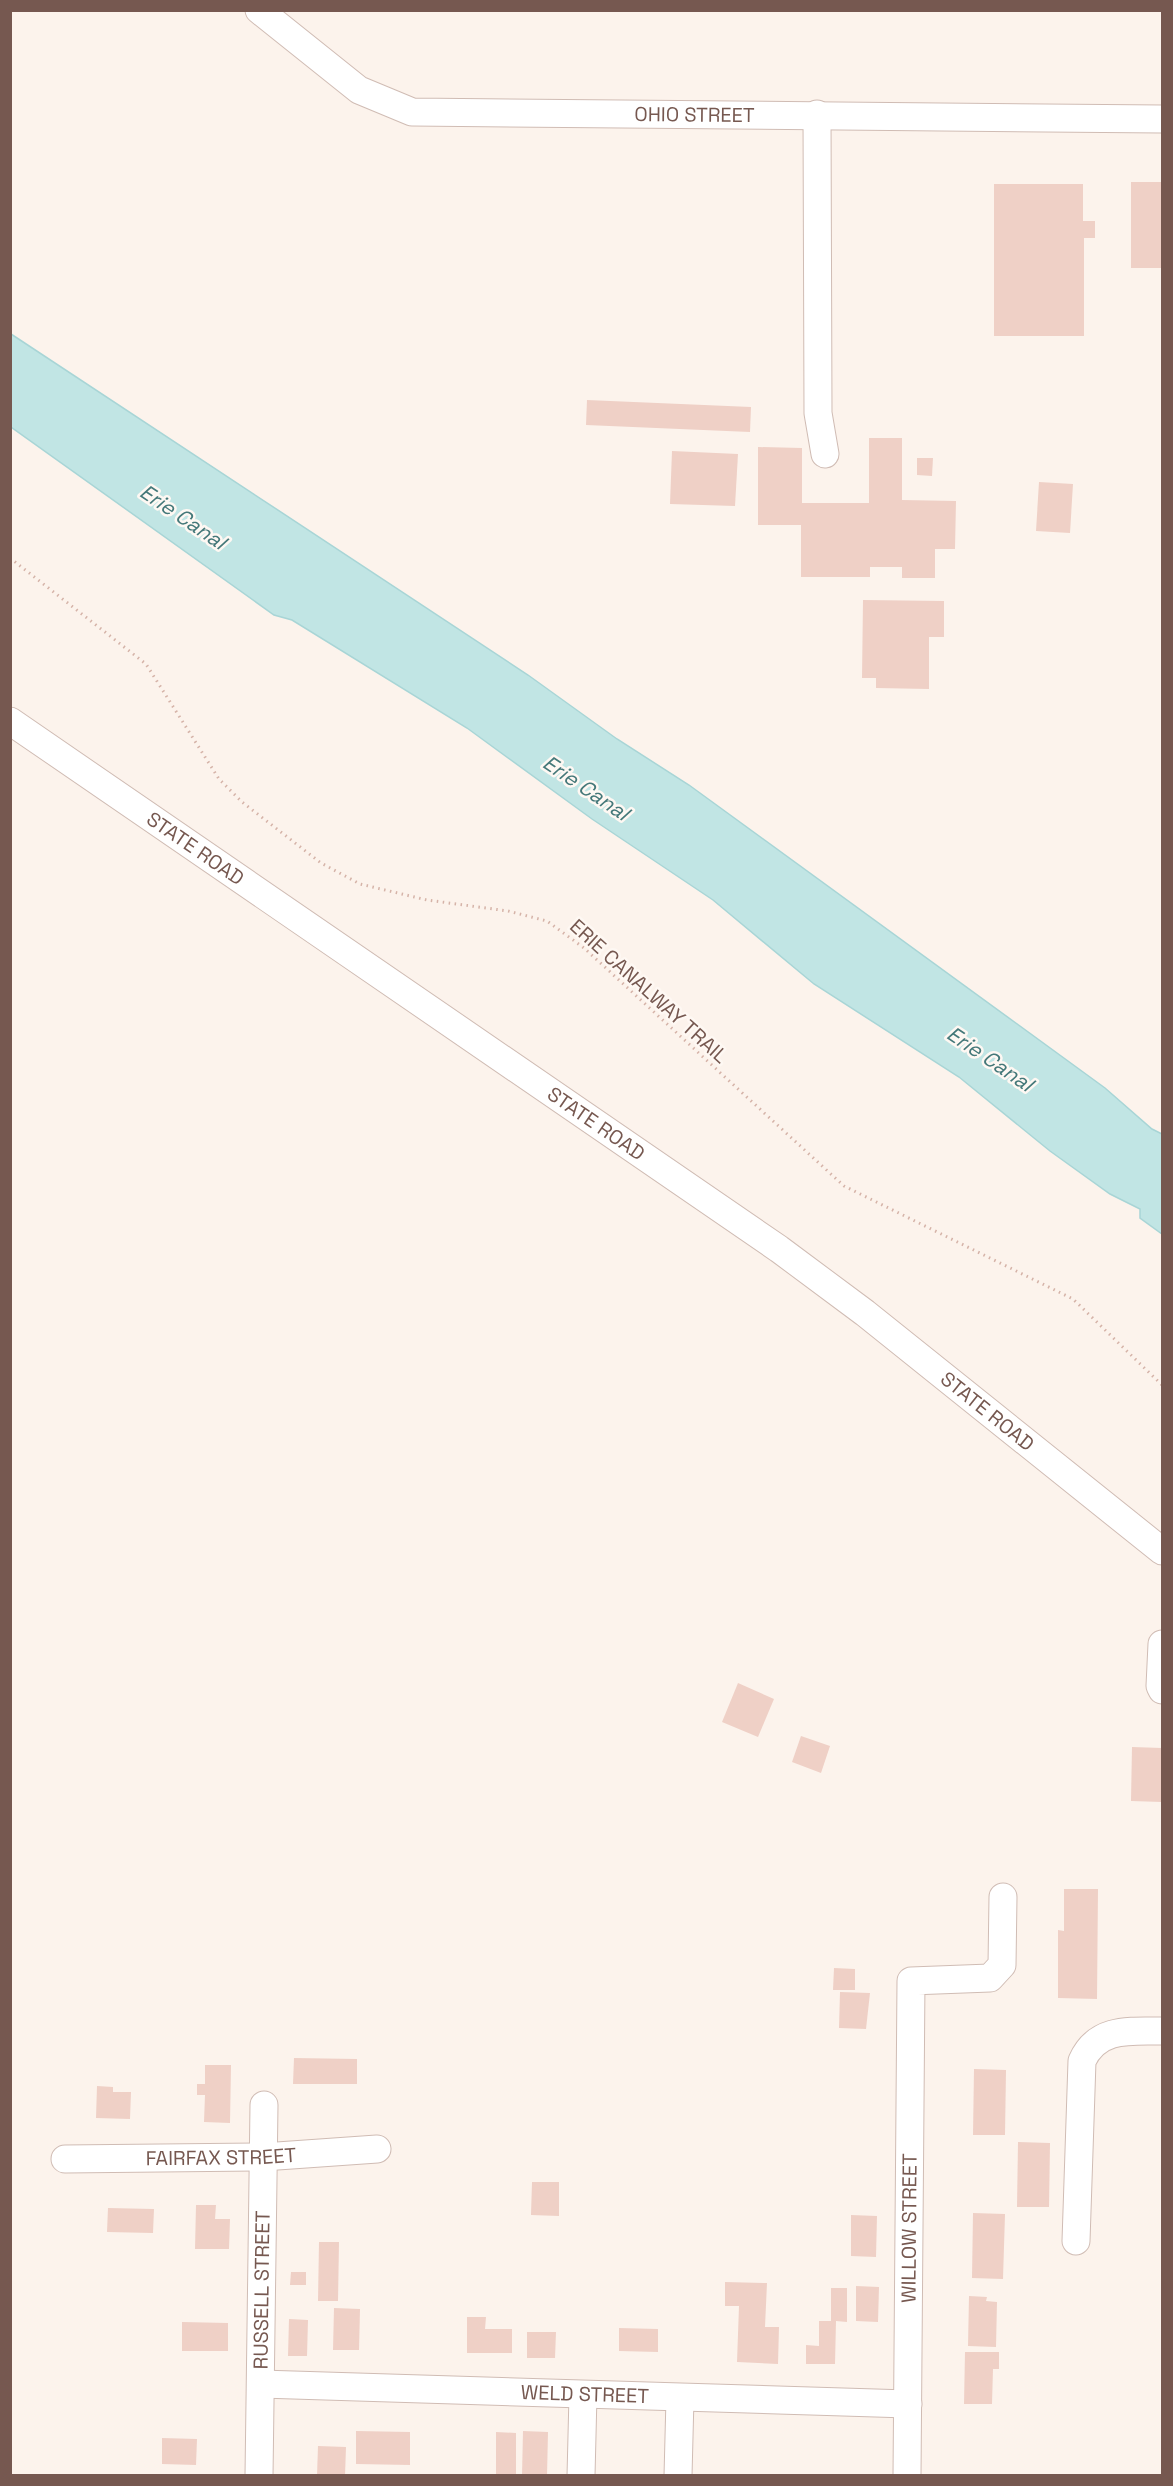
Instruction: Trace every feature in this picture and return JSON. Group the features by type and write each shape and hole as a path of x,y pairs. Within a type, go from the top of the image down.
{"street":[{"name":"OHIO STREET","path":"259,10 359,90 412,112 1162,119"},
{"path":"817,114 818,413 825,454"},
{"name":"STATE ROAD","path":"10,721 778,1249 865,1313 1162,1551"},
{"path":"1162,1644 1160,1686 1162,1690"},
{"name":"WILLOW STREET","path":"907,2475 911,1981 990,1978 1002,1965 1004,1897"},
{"path":"1076,2241 1082,2061 1089,2046 1106,2036 1124,2032 1162,2031"},
{"name":"RUSSELL STREET","path":"259,2475 264,2105"},
{"name":"FAIRFAX STREET","path":"66,2159 263,2157 377,2149"},
{"name":"WELD STREET","path":"261,2384 908,2404"},
{"path":"581,2475 583,2395"},
{"path":"678,2475 680,2398"}],"path":[{"name":"ERIE CANALWAY TRAIL","path":"10,558 146,664 219,779 242,802 321,863 360,884 427,900 508,911 547,921 584,948 844,1186 1073,1299 1162,1385"}],"water":[{"name":"Erie Canal","path":"11,334 528,675 617,739 689,785 1105,1088 1152,1129 1162,1134 1162,1234 1140,1218 1140,1209 1110,1194 1050,1151 959,1077 814,984 713,900 592,819 467,728 292,620 274,615 11,427"}],"building":[{"path":"1131,182 1162,182 1162,268 1131,268"},
{"path":"994,184 1083,184 1083,221 1095,221 1095,238 1084,238 1084,336 994,336"},
{"path":"587,400 751,407 750,432 586,425"},
{"path":"869,438 902,438 902,500 956,501 955,549 935,549 935,578 902,578 902,567 870,567 870,577 801,577 801,525 758,525 758,447 802,448 802,503 869,503"},
{"path":"672,451 738,454 735,506 670,504"},
{"path":"917,458 933,458 932,476 917,475"},
{"path":"1039,482 1073,484 1070,533 1036,531"},
{"path":"863,600 944,601 944,637 929,637 929,689 876,688 876,678 862,678"},
{"path":"738,1683 774,1699 758,1737 722,1722"},
{"path":"801,1736 830,1746 821,1773 792,1762"},
{"path":"1132,1747 1162,1748 1162,1802 1131,1801"},
{"path":"1064,1889 1098,1889 1097,1999 1058,1998 1058,1930 1064,1931"},
{"path":"834,1968 855,1969 855,1990 833,1990"},
{"path":"840,1992 870,1993 866,2029 839,2028"},
{"path":"294,2058 357,2059 357,2084 293,2084"},
{"path":"205,2065 231,2065 230,2123 204,2122 205,2095 197,2095 197,2084 205,2084"},
{"path":"974,2069 1006,2070 1005,2135 973,2135"},
{"path":"97,2086 113,2087 113,2092 131,2092 130,2119 96,2118"},
{"path":"1018,2142 1050,2143 1049,2207 1017,2207"},
{"path":"532,2182 559,2182 559,2216 531,2215"},
{"path":"196,2205 216,2205 215,2219 230,2219 229,2249 195,2249"},
{"path":"108,2208 154,2209 153,2233 107,2232"},
{"path":"973,2213 1005,2214 1003,2279 972,2278"},
{"path":"851,2215 877,2216 876,2257 851,2256"},
{"path":"319,2242 339,2242 338,2301 318,2301"},
{"path":"291,2272 306,2272 306,2285 290,2285"},
{"path":"725,2282 767,2283 765,2327 779,2327 778,2364 737,2362 739,2306 725,2306"},
{"path":"856,2286 879,2287 878,2322 856,2321"},
{"path":"831,2288 847,2288 847,2322 836,2321 835,2364 806,2364 806,2345 819,2346 819,2321 831,2321"},
{"path":"969,2296 987,2297 986,2301 997,2302 996,2347 968,2346"},
{"path":"334,2308 360,2309 359,2350 333,2350"},
{"path":"467,2317 486,2317 485,2329 512,2329 512,2353 467,2353"},
{"path":"289,2319 308,2320 307,2356 288,2356"},
{"path":"182,2322 228,2323 228,2351 182,2351"},
{"path":"619,2328 658,2329 658,2352 619,2351"},
{"path":"527,2332 556,2332 555,2358 527,2358"},
{"path":"965,2352 999,2352 999,2369 993,2369 992,2404 964,2404"},
{"path":"356,2431 410,2432 410,2465 356,2464"},
{"path":"523,2431 548,2432 547,2476 522,2476"},
{"path":"496,2432 516,2433 516,2476 496,2476"},
{"path":"162,2438 197,2439 196,2465 162,2464"},
{"path":"318,2446 346,2447 345,2476 317,2476"}]}
